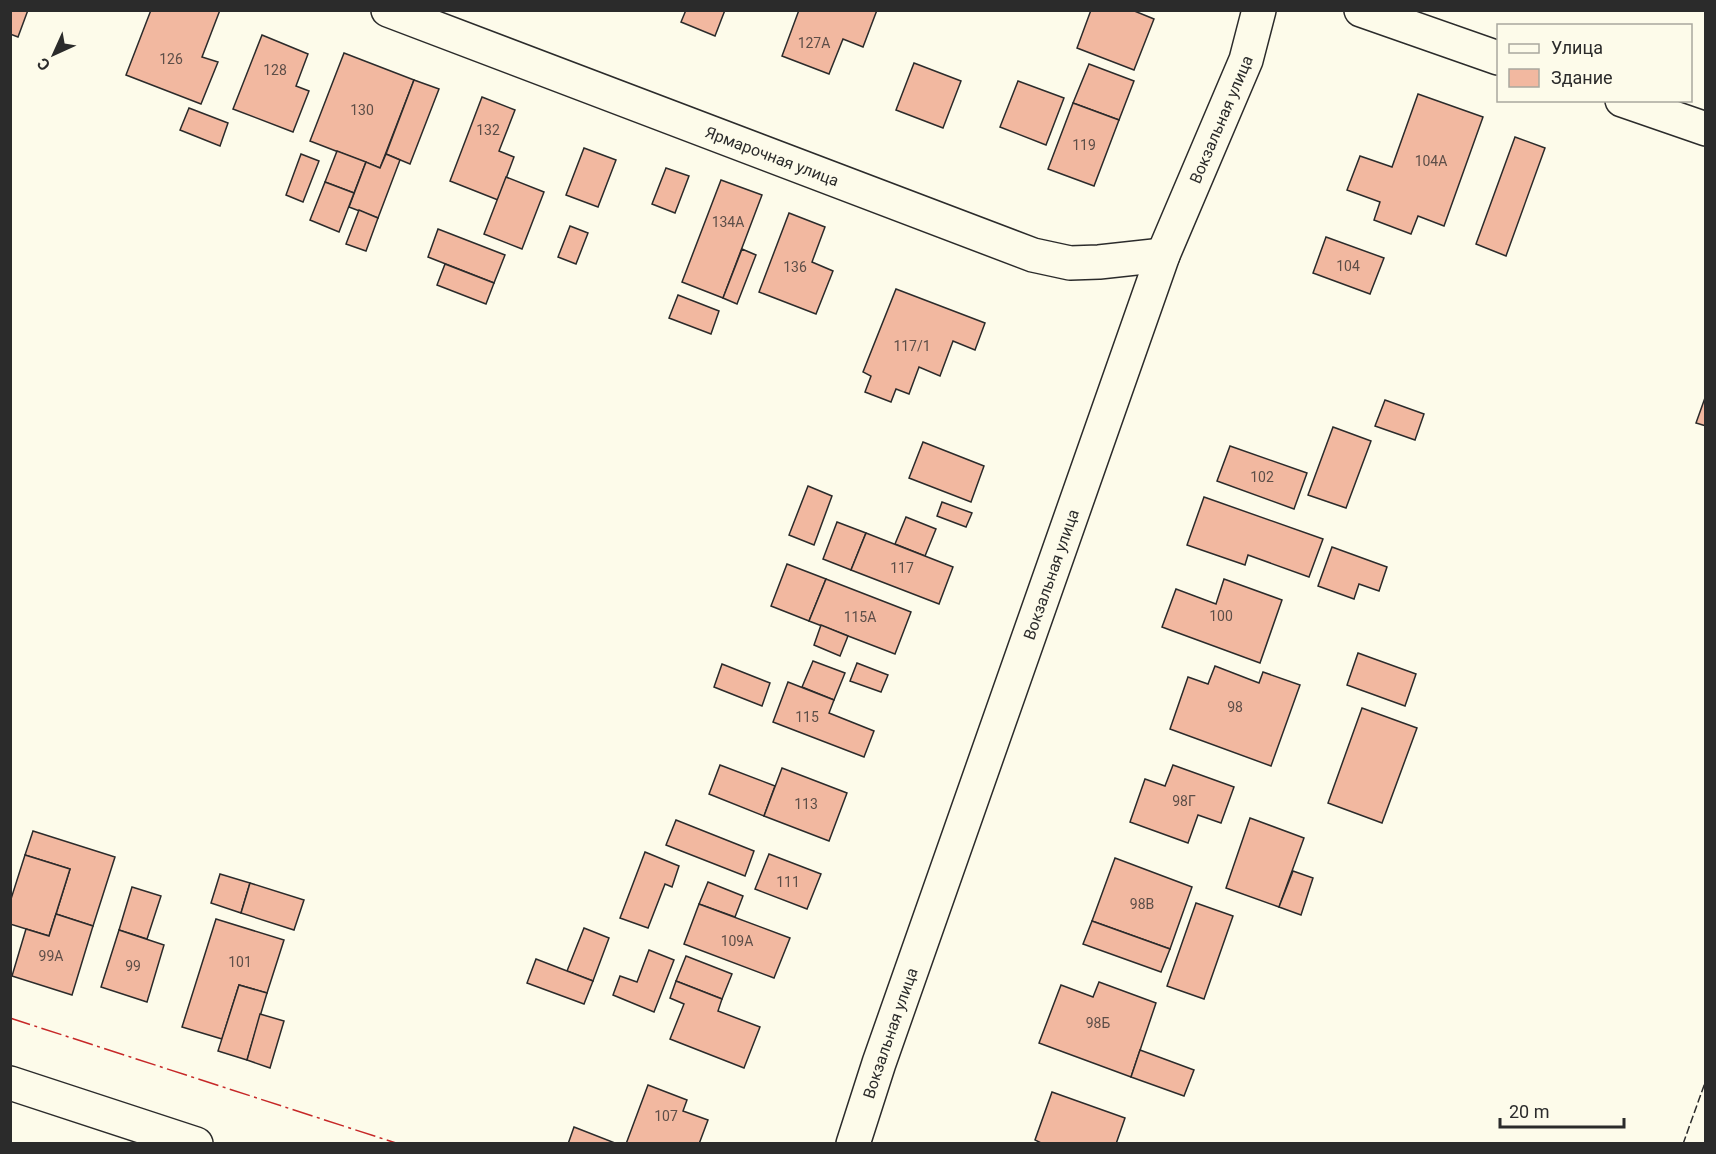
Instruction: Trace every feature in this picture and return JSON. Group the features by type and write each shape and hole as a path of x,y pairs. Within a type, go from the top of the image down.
{"street":[{"name":"Ярмарочная улица","path":"388,10 1033,255 1070,263 1163,255"},
{"name":"Вокзальная улица","path":"854,1143 883,1052 1163,255 1246,60 1259,10"},
{"path":"1361,10 1497,58"},
{"path":"1628,102 1706,129"},
{"path":"10,1083 196,1143"}],"building":[{"path":"10,10 28,10 18,37 10,34"},
{"path":"151,10 220,10 202,57 218,62 201,104 126,75"},
{"path":"686,10 725,10 715,36 681,22"},
{"path":"799,10 877,10 863,47 843,39 829,74 782,56"},
{"path":"1091,10 1132,10 1154,19 1134,70 1077,48"},
{"path":"262,35 308,54 296,86 309,91 293,132 233,109"},
{"path":"344,53 414,80 380,168 310,141"},
{"path":"914,63 961,81 943,128 896,110"},
{"path":"1089,64 1134,81 1119,120 1073,103"},
{"path":"414,80 439,89 410,164 386,154"},
{"path":"1018,81 1064,98 1046,145 1000,127"},
{"path":"1418,94 1483,117 1444,226 1418,216 1411,234 1374,220 1380,202 1347,190 1360,156 1392,167"},
{"path":"482,97 515,110 499,151 514,157 498,200 450,181"},
{"path":"1073,103 1119,120 1094,186 1048,169"},
{"path":"189,108 228,123 220,146 180,130"},
{"path":"1515,137 1545,148 1506,256 1476,244"},
{"path":"584,148 616,160 598,207 566,195"},
{"path":"337,151 366,162 354,193 325,182"},
{"path":"301,154 319,161 303,202 286,195"},
{"path":"386,154 400,160 378,218 349,207 366,162 380,168"},
{"path":"666,168 689,176 675,213 652,204"},
{"path":"506,177 544,192 522,249 484,234"},
{"path":"721,180 762,195 723,298 682,282"},
{"path":"325,182 354,193 339,232 310,220"},
{"path":"359,210 378,218 366,251 346,244"},
{"path":"789,213 825,227 812,262 833,271 816,314 759,292"},
{"path":"570,226 588,233 576,264 558,257"},
{"path":"438,229 505,255 494,283 428,257"},
{"path":"1326,237 1384,258 1370,294 1313,273"},
{"path":"742,249 756,255 737,304 723,298"},
{"path":"445,264 494,283 486,304 437,285"},
{"path":"896,289 985,323 975,350 953,341 940,376 919,367 909,394 896,389 891,402 865,392 871,376 863,372"},
{"path":"678,295 719,311 711,334 669,318"},
{"path":"1706,395 1706,426 1696,423"},
{"path":"1385,400 1424,414 1415,440 1375,426"},
{"path":"1333,427 1371,441 1346,508 1308,495"},
{"path":"923,442 984,466 971,502 909,478"},
{"path":"1230,446 1307,473 1294,509 1217,481"},
{"path":"808,486 832,496 814,545 789,535"},
{"path":"1204,497 1323,539 1309,577 1248,555 1245,565 1187,545"},
{"path":"942,502 972,513 966,527 937,516"},
{"path":"906,517 936,529 925,556 895,544"},
{"path":"837,522 866,533 851,570 823,559"},
{"path":"866,533 953,567 939,604 851,570"},
{"path":"1332,547 1387,567 1379,591 1359,584 1354,599 1318,586"},
{"path":"787,564 826,579 809,621 771,606"},
{"path":"826,579 911,612 895,654 809,621"},
{"path":"1224,579 1282,600 1260,663 1162,627 1176,589 1216,604"},
{"path":"821,625 848,636 840,656 814,645"},
{"path":"1358,653 1416,674 1405,706 1347,685"},
{"path":"813,661 845,673 834,700 802,687"},
{"path":"857,663 888,675 881,692 850,681"},
{"path":"722,664 770,683 762,706 714,687"},
{"path":"1215,666 1259,683 1263,672 1300,685 1271,766 1170,729 1188,677 1208,684"},
{"path":"788,682 834,700 829,713 874,731 864,757 773,722"},
{"path":"1362,708 1417,728 1382,823 1328,803"},
{"path":"720,765 775,786 764,816 709,794"},
{"path":"1173,765 1234,787 1221,823 1198,815 1188,843 1130,822 1145,779 1165,786"},
{"path":"782,768 847,793 829,841 764,816"},
{"path":"1250,818 1304,838 1279,907 1226,888"},
{"path":"676,820 754,851 745,876 666,845"},
{"path":"33,831 115,857 93,926 56,914 70,869 25,855"},
{"path":"645,852 679,866 672,887 665,884 648,928 620,918"},
{"path":"769,854 821,874 807,909 755,889"},
{"path":"25,855 70,869 49,936 10,924 10,902"},
{"path":"1115,858 1192,887 1170,949 1092,921"},
{"path":"1293,871 1313,878 1301,915 1279,907"},
{"path":"220,874 250,883 241,913 211,903"},
{"path":"708,882 743,896 735,917 699,904"},
{"path":"250,883 304,900 294,930 241,913"},
{"path":"132,887 161,896 147,939 119,930"},
{"path":"1196,903 1233,916 1204,999 1167,986"},
{"path":"699,904 790,938 774,978 684,944"},
{"path":"56,914 93,926 72,995 12,976 26,929 49,936"},
{"path":"216,919 284,940 267,993 239,985 222,1039 182,1027"},
{"path":"1092,921 1170,949 1161,972 1083,944"},
{"path":"584,928 609,938 593,981 567,971"},
{"path":"119,930 164,945 147,1002 101,987"},
{"path":"649,950 674,960 654,1012 613,995 620,976 637,982"},
{"path":"686,956 732,974 722,999 676,981"},
{"path":"536,959 593,981 584,1004 527,983"},
{"path":"676,981 722,999 718,1011 760,1027 744,1068 670,1039 684,1004 670,998"},
{"path":"1099,982 1156,1003 1131,1077 1039,1043 1061,985 1093,997"},
{"path":"239,985 267,993 247,1060 218,1051"},
{"path":"260,1014 284,1021 270,1068 247,1060"},
{"path":"1140,1050 1194,1070 1184,1096 1131,1077"},
{"path":"648,1085 687,1100 683,1111 708,1120 699,1144 626,1144"},
{"path":"1052,1092 1125,1118 1116,1144 1043,1144 1035,1140"},
{"path":"574,1127 615,1143 615,1144 568,1144"}],"fence":[{"path":"1683,1144 1706,1080"}],"power":[{"path":"10,1018 399,1144"}]}
